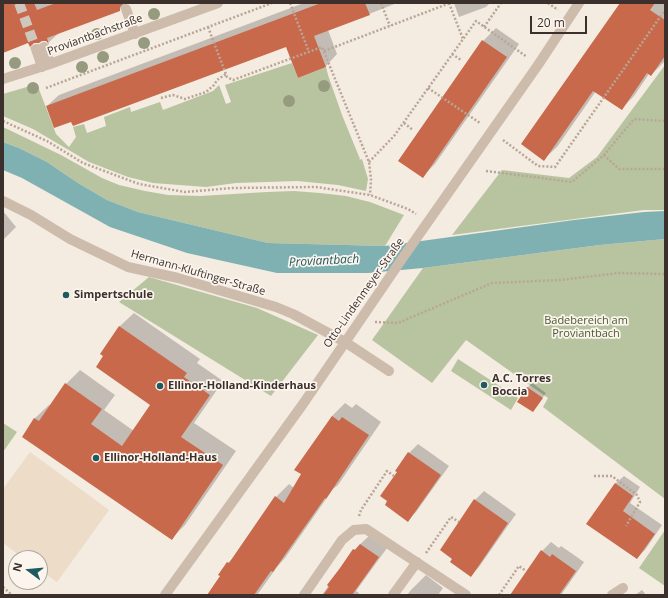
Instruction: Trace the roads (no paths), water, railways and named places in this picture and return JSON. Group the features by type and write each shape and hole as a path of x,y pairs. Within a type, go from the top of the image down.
{"street":[{"name":"Proviantbachstraße","path":"3,79 46,66 218,3"},
{"name":"Otto-Lindenmeyer-Straße","path":"165,595 303,404 431,217 492,132 579,3"},
{"path":"126,9 135,34"},
{"path":"40,48 46,66"},
{"name":"Hermann-Kluftinger-Straße","path":"3,201 31,215 70,238 128,267 178,278 276,307 293,314 345,342 389,372"},
{"path":"304,595 342,540 354,530 366,529 466,595"},
{"path":"393,595 418,563"},
{"path":"612,595 623,588"}],"water":[{"name":"Proviantbach","path":"3,142 47,162 107,200 138,212 268,243 385,246 574,220 665,211 665,239 600,245 423,268 368,273 277,273 187,253 110,227 22,178 3,170"}],"tunnel":[{"path":"19,3 36,49"}],"place":[{"name":"Simpertschule","path":"66,295"},
{"name":"A.C. Torres Boccia","path":"484,385"},
{"name":"Ellinor-Holland-Kinderhaus","path":"160,386"},
{"name":"Ellinor-Holland-Haus","path":"96,458"}],"park label":[{"name":"Badebereich am Proviantbach","path":"586,327"}]}
